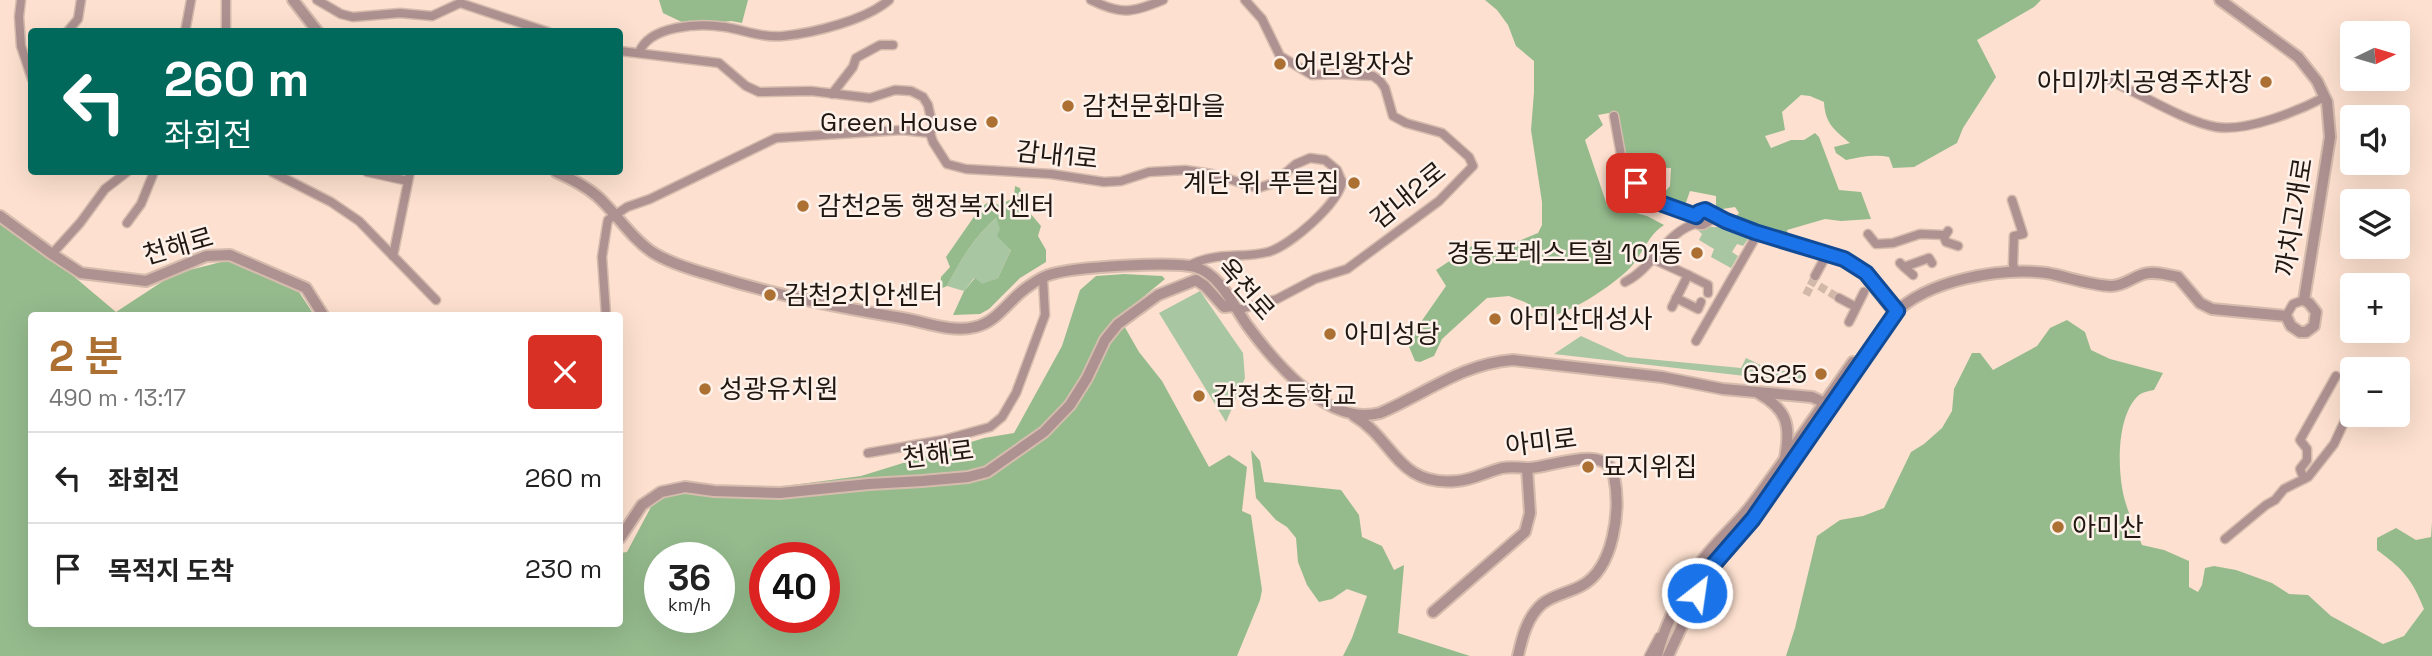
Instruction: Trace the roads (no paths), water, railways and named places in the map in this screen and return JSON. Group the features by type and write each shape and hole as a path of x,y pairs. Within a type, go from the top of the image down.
{"street":[{"path":"21,0 21,46 28,59"},
{"path":"70,28 78,19 81,0"},
{"path":"186,28 191,0"},
{"path":"226,0 226,28"},
{"path":"293,0 315,28"},
{"path":"317,0 341,14 352,17 400,13 432,16 460,3 536,28"},
{"path":"639,53 642,44 660,32 723,26 763,35 782,36 859,17 877,10 889,0"},
{"path":"1091,0 1112,10 1141,9 1163,0"},
{"name":"감내2로","path":"1236,308 1277,299 1315,279 1347,269 1439,201 1473,166 1469,157 1442,133 1392,116 1385,88 1373,76 1312,75 1280,56 1262,19 1244,0"},
{"name":"까치고개로","path":"1668,656 1707,572 1753,519 1828,404 1894,310 1929,291 1978,276 2016,271 2049,274 2106,286 2128,282 2142,274 2171,275 2178,277 2200,303 2212,309 2286,316 2295,331 2306,332 2314,326 2316,312 2304,300 2330,137 2329,111 2324,94 2298,57 2220,0"},
{"path":"832,94 853,67 856,58 880,45 893,45"},
{"name":"감내1로","path":"623,51 719,63 746,86 759,92 811,91 870,98 895,90 916,92 928,105 933,128 930,133 940,155 952,166 1051,174 1104,182 1121,181 1149,172 1171,169 1212,174 1254,187 1265,187 1281,178 1296,164 1310,158 1325,160 1337,170 1342,182 1336,198 1312,222 1282,245 1272,251 1219,256 1199,260 1188,266"},
{"path":"2112,80 2190,118 2216,127 2236,127 2282,116 2324,94"},
{"path":"1614,117 1623,166 1626,172 1635,176 1643,194 1703,225 1713,219 1844,259 1866,273 1894,310 1835,387 1828,404 1745,513 1697,566 1657,656"},
{"path":"606,312 602,257 608,220 627,207 650,200 776,138 902,130 930,133"},
{"path":"52,254 80,223 105,189 123,175"},
{"path":"127,223 141,204 153,175"},
{"path":"278,175 341,208 359,221 436,300"},
{"path":"381,175 408,181"},
{"path":"393,256 409,175"},
{"name":"옥천로","path":"561,175 593,193 633,236 654,254 752,288 939,326 966,328 986,323 1026,287 1042,278 1065,271 1091,268 1196,268 1212,277 1248,327 1297,381 1322,402 1352,415"},
{"path":"2012,200 2023,234 2014,236 2013,265 2016,271"},
{"path":"1625,282 1637,276 1678,231 1697,220 1699,212 1705,210 1756,233"},
{"name":"천해로","path":"0,216 81,273 146,281 206,256 230,255 306,288 321,312"},
{"path":"1695,340 1713,298 1756,233"},
{"path":"1868,234 1876,244 1892,243 1920,234 1947,233 1946,242 1958,246"},
{"path":"1814,275 1824,255"},
{"path":"1913,275 1903,265 1929,258 1932,263"},
{"path":"1653,259 1708,285 1713,298"},
{"path":"1688,275 1674,302 1698,309 1701,302"},
{"path":"868,453 943,440 990,427 1002,417 1016,393 1045,315 1042,278"},
{"name":"천해로","path":"623,534 642,505 661,492 685,487 714,492 780,493 968,477 987,472 1044,432 1070,405 1087,378 1105,340 1118,324 1158,295 1196,280 1224,307 1236,308"},
{"path":"1849,322 1864,292"},
{"path":"1839,298 1856,307"},
{"path":"2286,316 2293,304 2304,300"},
{"path":"1352,415 1371,415 1384,411 1465,370 1513,360 1662,377 1723,389 1812,397 1820,397 1835,387"},
{"path":"2304,479 2300,469 2307,460 2307,449 2300,440 2336,376"},
{"path":"1756,392 1772,401 1784,416 1788,435 1784,461"},
{"path":"1812,397 1828,404"},
{"path":"1379,438 1377,425 1384,411"},
{"name":"아미로","path":"1352,415 1364,422 1408,471 1433,480 1475,479 1507,467 1527,468 1583,458 1603,460 1612,468 1616,493 1611,548 1603,565 1596,576 1580,587 1542,604 1527,624 1516,656"},
{"path":"2225,539 2275,500 2284,489 2308,477 2334,444 2342,427"},
{"path":"1433,612 1525,532 1530,513 1527,468"},
{"path":"1649,656 1658,639 1665,633"}],"tunnel":[{"path":"1806,295 1814,279"},
{"path":"1809,280 1839,298"}],"place":[{"name":"어린왕자상","path":"1280,64"},
{"name":"아미까치공영주차장","path":"2266,82"},
{"name":"감천문화마을","path":"1068,106"},
{"name":"Green House","path":"992,122"},
{"name":"계단 위 푸른집","path":"1354,183"},
{"name":"감천2동 행정복지센터","path":"803,206"},
{"name":"경동포레스트힐 101동","path":"1697,253"},
{"name":"감천2치안센터","path":"770,295"},
{"name":"아미산대성사","path":"1495,319"},
{"name":"아미성당","path":"1330,334"},
{"name":"GS25","path":"1821,374"},
{"name":"성광유치원","path":"705,389"},
{"name":"감정초등학교","path":"1199,396"},
{"name":"묘지위집","path":"1588,467"},
{"name":"아미산","path":"2058,527"}]}
